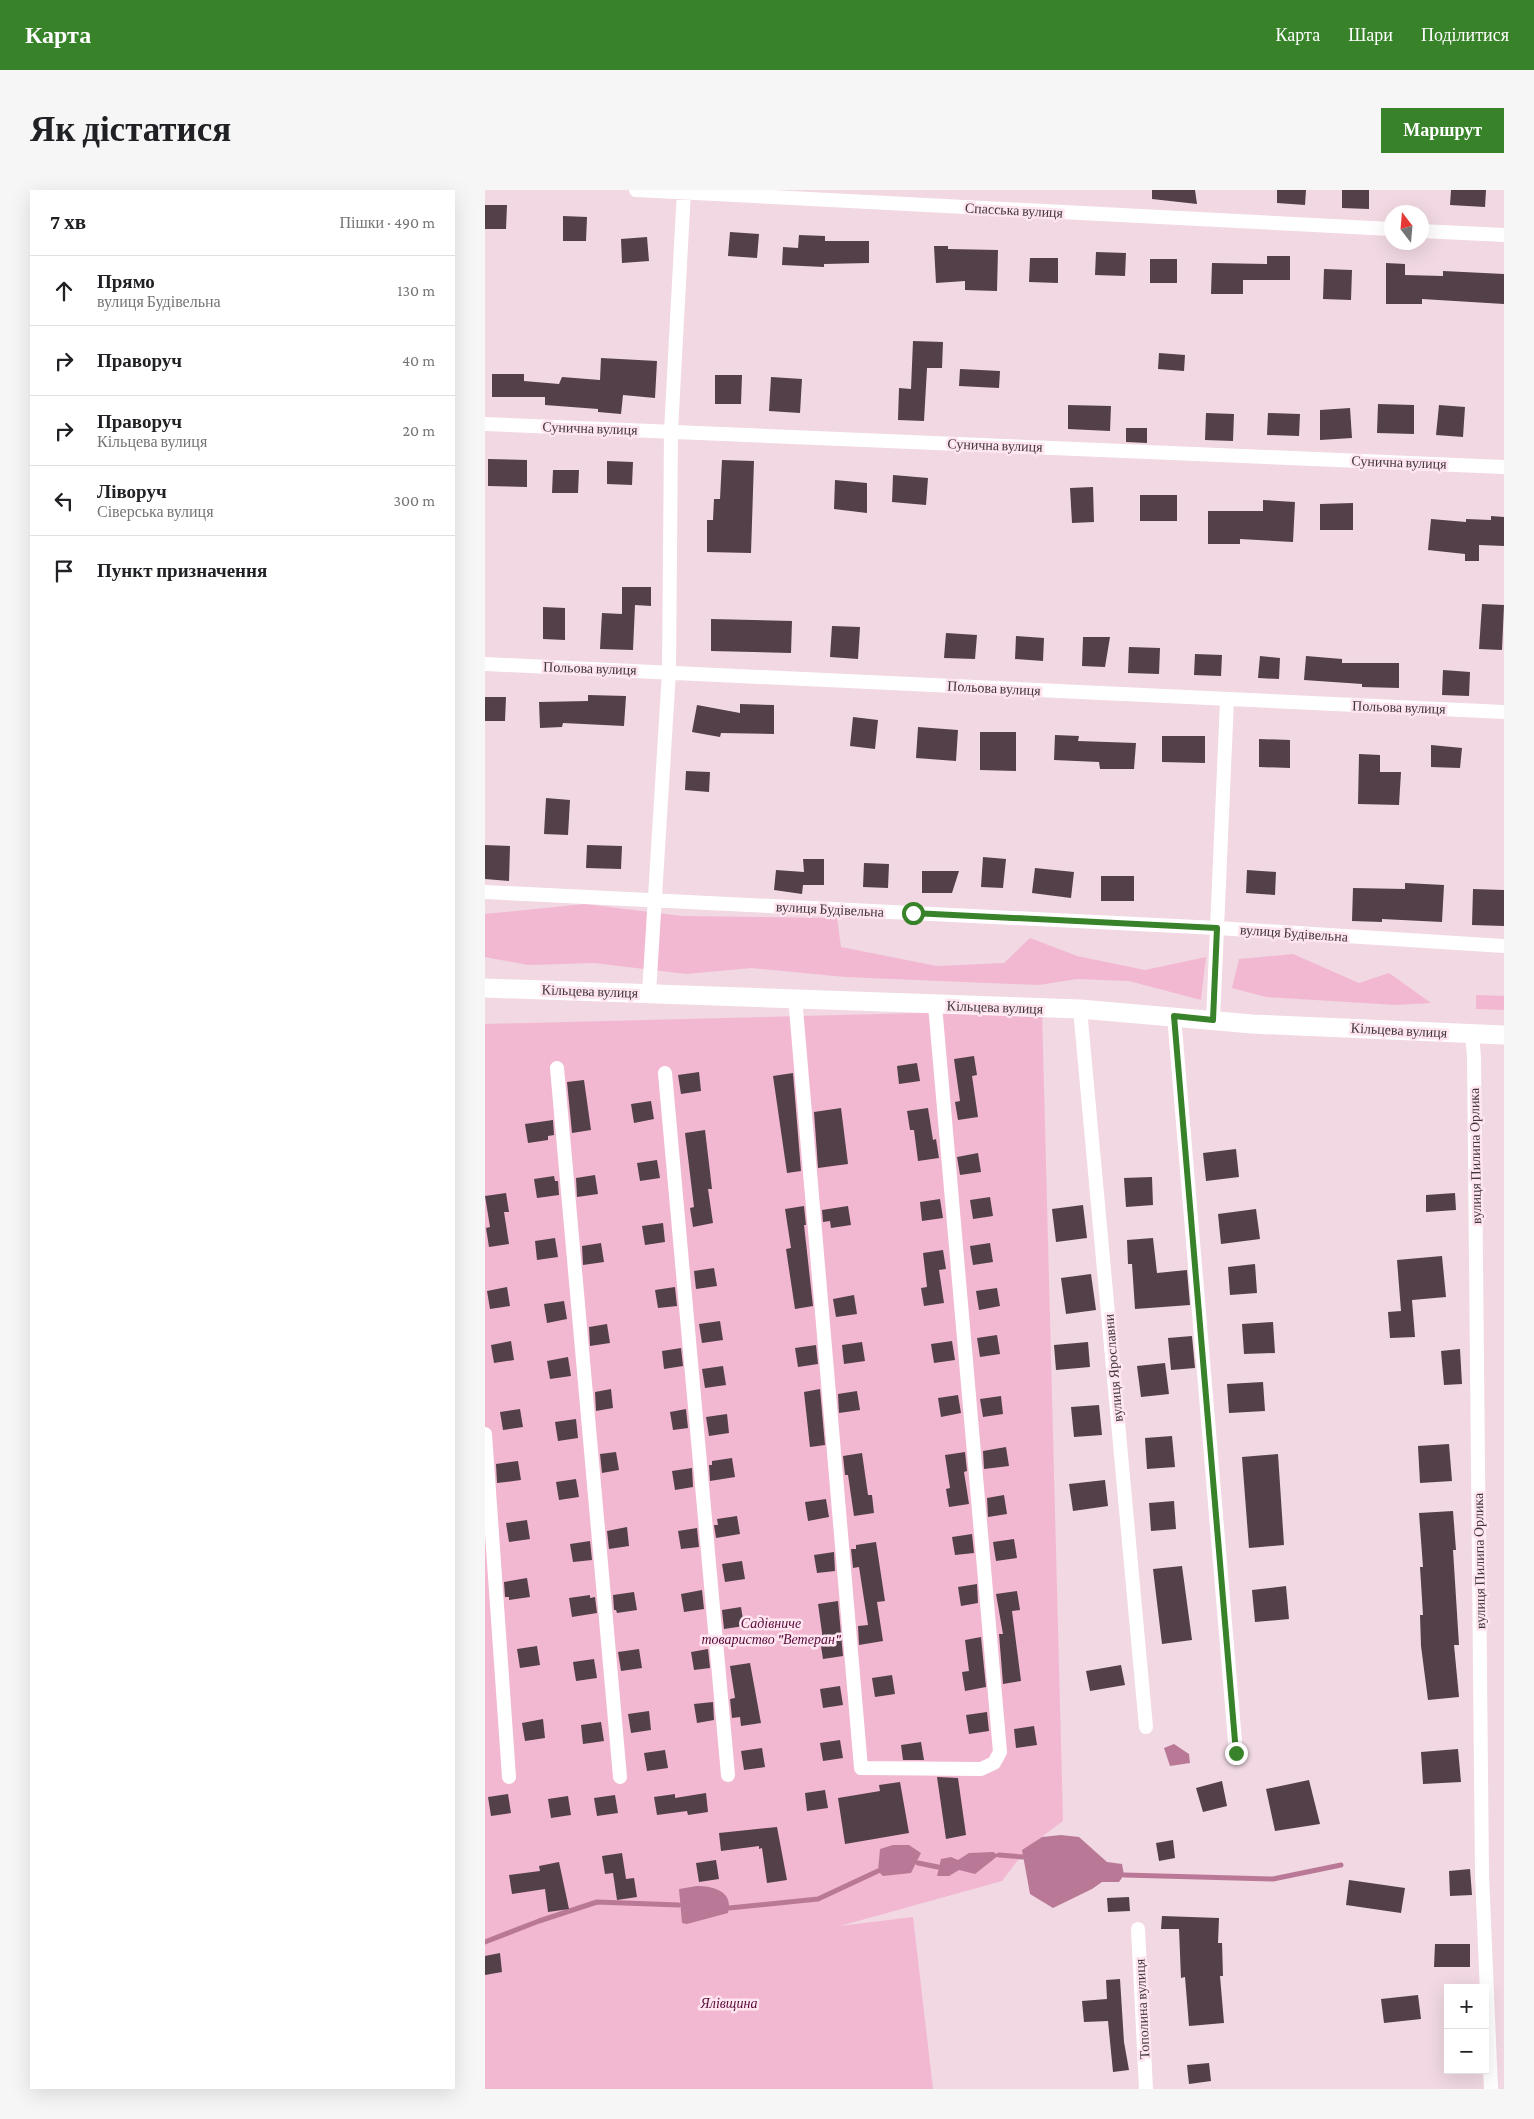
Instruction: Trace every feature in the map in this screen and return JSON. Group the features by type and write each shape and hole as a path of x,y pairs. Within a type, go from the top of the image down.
{"main road":[{"name":"Кільцева вулиця","path":"485,988 795,997 935,1005 1080,1009 1252,1024 1504,1036"}],"street":[{"name":"Спасська вулиця","path":"636,190 1384,229"},
{"path":"649,993 669,672 671,431 684,192"},
{"path":"1429,231 1504,235"},
{"name":"Сунична вулиця","path":"485,424 1504,467"},
{"name":"Польова вулиця","path":"485,664 1504,712"},
{"path":"1213,1020 1227,700"},
{"name":"вулиця Будівельна","path":"485,892 1217,928 1504,946"},
{"path":"795,997 861,1768 981,1769 994,1763 1000,1752 935,1005"},
{"name":"вулиця Ярославни","path":"1080,1009 1146,1727"},
{"path":"1174,1016 1236,1753"},
{"name":"вулиця Пилипа Орлика","path":"1472,1034 1475,1087 1482,1874 1491,2089"},
{"path":"557,1068 620,1778"},
{"path":"665,1073 728,1775"},
{"path":"485,1434 509,1777"},
{"name":"Тополина вулиця","path":"1137,1929 1146,2089"}],"green space":[{"path":"585,904 682,916 837,918 841,947 937,966 1004,963 1030,938 1077,956 1145,970 1206,957 1201,1000 1129,981 1077,979 1039,985 845,977 752,968 686,974 594,963 528,965 485,957 485,914"},
{"path":"1293,954 1359,983 1389,973 1431,1003 1396,1005 1266,997 1232,988 1239,959"},
{"path":"1476,995 1504,996 1504,1010 1476,1009"},
{"name":"Садівниче товариство \"Ветеран\"","path":"1042,1010 1063,1821 1028,1847 1002,1881 840,1926 913,1917 933,2089 485,2089 485,1024"}],"shaded area":[{"path":"1174,1744 1189,1754 1190,1763 1170,1766 1164,1748"},
{"path":"1061,1835 1079,1837 1107,1862 1122,1864 1124,1875 1119,1882 1102,1882 1053,1908 1030,1894 1022,1850 1042,1837"},
{"path":"893,1845 909,1845 921,1853 911,1873 883,1876 878,1871 880,1849"},
{"path":"993,1852 999,1855 975,1874 959,1870 949,1876 937,1876 941,1859 951,1857 958,1860 969,1853"},
{"path":"697,1886 721,1891 728,1900 728,1913 687,1924 682,1923 679,1889"}],"building":[{"path":"1152,190 1195,190 1197,204 1152,199"},
{"path":"1277,190 1306,190 1305,205 1277,203"},
{"path":"1342,190 1369,190 1369,209 1342,208"},
{"path":"1451,190 1486,190 1485,207 1450,205"},
{"path":"485,205 507,205 506,229 485,229"},
{"path":"563,216 587,217 586,241 563,241"},
{"path":"730,232 759,234 757,258 728,256"},
{"path":"799,235 825,236 825,241 869,241 869,263 824,264 824,267 782,265 783,247 798,248"},
{"path":"647,237 649,261 622,263 621,239"},
{"path":"934,246 948,246 948,249 998,250 997,291 965,290 965,281 936,283"},
{"path":"1096,252 1126,253 1125,276 1095,275"},
{"path":"1267,256 1290,256 1290,280 1243,280 1243,294 1211,294 1212,263 1267,264"},
{"path":"1030,258 1058,258 1058,283 1029,282"},
{"path":"1150,259 1177,259 1177,283 1150,283"},
{"path":"1386,263 1405,264 1405,275 1443,276 1443,271 1504,274 1504,304 1422,299 1422,304 1386,304"},
{"path":"1324,269 1352,270 1351,300 1323,299"},
{"path":"913,341 943,342 942,368 927,368 924,421 898,420 899,388 911,389"},
{"path":"1159,353 1185,355 1184,371 1158,369"},
{"path":"601,358 657,361 655,398 623,395 621,414 598,412 598,409 545,405 545,397 492,397 492,374 524,374 524,381 559,384 562,377 600,380"},
{"path":"960,369 1000,371 999,388 959,386"},
{"path":"715,375 742,375 741,404 715,404"},
{"path":"771,377 802,379 800,413 769,411"},
{"path":"1378,404 1414,405 1414,434 1377,433"},
{"path":"1068,405 1111,406 1110,431 1068,429"},
{"path":"1439,405 1465,407 1463,437 1436,435"},
{"path":"1350,408 1352,438 1320,440 1320,410"},
{"path":"1206,413 1234,414 1233,441 1205,440"},
{"path":"1268,413 1300,414 1299,436 1267,435"},
{"path":"1126,428 1147,428 1147,443 1126,442"},
{"path":"488,459 527,460 527,487 488,486"},
{"path":"722,460 754,461 751,553 707,552 707,520 713,520 714,499 720,499"},
{"path":"607,461 633,462 632,485 607,484"},
{"path":"553,470 579,470 578,493 552,493"},
{"path":"893,475 928,478 926,505 892,502"},
{"path":"835,480 867,483 867,513 834,509"},
{"path":"1093,487 1094,522 1072,523 1070,488"},
{"path":"1140,495 1177,495 1177,521 1140,521"},
{"path":"1263,500 1295,502 1293,542 1240,539 1240,544 1208,544 1208,511 1263,511"},
{"path":"1353,503 1353,530 1320,530 1320,504"},
{"path":"1491,516 1504,517 1504,546 1479,545 1479,561 1465,561 1465,554 1428,550 1431,519 1466,522 1466,519 1491,520"},
{"path":"622,587 651,587 651,606 635,605 633,650 600,649 602,613 622,614"},
{"path":"1482,604 1504,605 1502,650 1479,649"},
{"path":"543,607 565,608 565,640 543,639"},
{"path":"711,619 792,621 791,653 711,651"},
{"path":"832,626 860,627 858,659 830,657"},
{"path":"946,633 977,635 975,659 944,658"},
{"path":"1016,636 1044,638 1043,661 1015,659"},
{"path":"1083,637 1110,637 1105,667 1082,666"},
{"path":"1129,647 1160,648 1159,674 1128,673"},
{"path":"1195,654 1222,655 1221,676 1194,675"},
{"path":"1260,656 1280,658 1279,679 1258,678"},
{"path":"1306,656 1342,659 1342,663 1399,663 1399,688 1362,687 1362,684 1304,680"},
{"path":"1443,670 1470,672 1469,696 1442,695"},
{"path":"588,695 626,696 624,726 563,723 562,727 540,728 539,702 588,701"},
{"path":"485,697 506,697 505,721 485,721"},
{"path":"740,704 774,705 774,734 721,733 720,737 692,732 697,705 740,713"},
{"path":"853,717 878,720 875,749 850,746"},
{"path":"918,727 958,730 956,761 916,758"},
{"path":"980,732 1016,732 1016,771 980,770"},
{"path":"1055,735 1079,736 1078,741 1136,743 1134,769 1100,769 1099,762 1054,760"},
{"path":"1162,736 1205,736 1205,763 1162,762"},
{"path":"1259,739 1290,740 1290,768 1259,767"},
{"path":"1431,745 1462,748 1460,768 1431,767"},
{"path":"1359,754 1380,755 1380,772 1401,772 1399,805 1358,804"},
{"path":"686,771 710,772 709,792 685,790"},
{"path":"546,798 570,800 568,835 544,834"},
{"path":"485,845 510,846 509,881 485,879"},
{"path":"587,845 622,846 621,869 586,868"},
{"path":"983,857 1006,859 1003,888 981,887"},
{"path":"803,859 824,859 824,885 803,885 802,894 774,890 776,870 804,872"},
{"path":"864,863 889,864 888,888 863,887"},
{"path":"1035,868 1074,872 1071,898 1032,893"},
{"path":"1247,870 1276,872 1275,895 1246,893"},
{"path":"922,871 959,871 952,893 922,893"},
{"path":"1101,876 1134,876 1134,901 1101,901"},
{"path":"1405,883 1444,885 1442,922 1382,919 1382,922 1352,921 1353,888 1405,889"},
{"path":"1473,889 1504,890 1504,926 1472,925"},
{"path":"974,1056 977,1075 972,1076 978,1117 958,1120 955,1102 960,1101 954,1059"},
{"path":"917,1063 920,1081 899,1084 897,1066"},
{"path":"699,1072 701,1091 681,1094 678,1075"},
{"path":"793,1073 801,1171 787,1173 773,1076"},
{"path":"584,1080 591,1130 572,1133 567,1082"},
{"path":"651,1101 654,1119 634,1123 631,1104"},
{"path":"841,1108 848,1164 818,1168 814,1112"},
{"path":"928,1108 933,1140 936,1139 939,1158 918,1161 914,1130 910,1130 907,1111"},
{"path":"553,1120 554,1135 548,1136 548,1140 528,1143 525,1124"},
{"path":"705,1130 712,1189 708,1189 713,1223 693,1227 690,1208 694,1207 685,1133"},
{"path":"1236,1149 1239,1177 1206,1181 1203,1153"},
{"path":"978,1153 981,1172 960,1175 957,1157"},
{"path":"657,1160 660,1178 640,1181 637,1163"},
{"path":"595,1175 598,1194 577,1197 576,1178"},
{"path":"554,1176 555,1181 558,1181 559,1195 537,1198 534,1179"},
{"path":"1152,1177 1153,1205 1126,1207 1124,1178"},
{"path":"506,1193 509,1212 504,1212 509,1244 489,1247 486,1228 490,1227 485,1196"},
{"path":"1455,1193 1456,1210 1426,1212 1426,1195"},
{"path":"990,1197 993,1216 973,1219 970,1200"},
{"path":"940,1199 943,1218 922,1221 920,1202"},
{"path":"1083,1205 1087,1238 1056,1242 1052,1209"},
{"path":"804,1206 806,1225 804,1225 813,1306 795,1309 786,1249 791,1248 785,1209"},
{"path":"848,1206 851,1225 831,1228 830,1221 823,1222 822,1210"},
{"path":"1256,1209 1260,1239 1221,1244 1218,1214"},
{"path":"663,1223 665,1242 645,1245 642,1226"},
{"path":"555,1238 558,1257 537,1260 535,1241"},
{"path":"1153,1238 1157,1273 1187,1270 1190,1305 1135,1309 1132,1264 1128,1264 1127,1240"},
{"path":"601,1243 604,1262 583,1265 582,1246"},
{"path":"990,1243 993,1262 973,1265 970,1246"},
{"path":"943,1250 946,1269 939,1270 944,1303 924,1306 921,1288 927,1287 923,1253"},
{"path":"1442,1256 1446,1297 1412,1300 1415,1337 1390,1338 1388,1312 1401,1311 1397,1260"},
{"path":"1255,1264 1257,1293 1230,1295 1228,1267"},
{"path":"714,1268 717,1286 696,1289 694,1271"},
{"path":"1091,1274 1096,1310 1066,1314 1061,1278"},
{"path":"507,1287 510,1306 490,1309 487,1291"},
{"path":"675,1287 677,1306 658,1308 655,1290"},
{"path":"997,1288 1000,1306 979,1310 976,1291"},
{"path":"854,1295 857,1314 836,1317 833,1299"},
{"path":"564,1301 567,1319 547,1323 544,1304"},
{"path":"720,1321 723,1340 702,1343 699,1324"},
{"path":"1273,1322 1275,1353 1244,1354 1242,1324"},
{"path":"607,1324 610,1343 590,1346 589,1327"},
{"path":"997,1335 1000,1354 980,1357 977,1338"},
{"path":"1192,1336 1195,1368 1171,1370 1168,1338"},
{"path":"511,1341 514,1360 494,1363 491,1345"},
{"path":"952,1341 955,1360 934,1363 931,1344"},
{"path":"862,1342 865,1361 844,1364 842,1345"},
{"path":"1088,1342 1090,1367 1056,1370 1054,1345"},
{"path":"816,1345 818,1364 798,1367 795,1348"},
{"path":"681,1348 683,1366 664,1369 662,1351"},
{"path":"1460,1349 1462,1384 1444,1385 1441,1351"},
{"path":"568,1357 571,1376 550,1379 547,1361"},
{"path":"1165,1363 1169,1394 1141,1397 1137,1366"},
{"path":"723,1366 726,1385 705,1388 702,1369"},
{"path":"1263,1382 1265,1411 1229,1413 1227,1384"},
{"path":"611,1389 613,1408 596,1411 595,1392"},
{"path":"820,1389 825,1445 810,1447 804,1392"},
{"path":"857,1391 860,1410 839,1413 838,1394"},
{"path":"958,1395 961,1413 941,1417 938,1398"},
{"path":"1001,1396 1003,1414 983,1417 980,1399"},
{"path":"1099,1405 1102,1435 1074,1437 1071,1407"},
{"path":"520,1409 523,1427 503,1430 500,1412"},
{"path":"686,1409 688,1428 673,1430 670,1412"},
{"path":"727,1414 729,1433 709,1436 706,1417"},
{"path":"576,1419 578,1438 558,1441 555,1422"},
{"path":"1172,1436 1175,1467 1147,1469 1145,1438"},
{"path":"1449,1444 1452,1481 1420,1483 1418,1446"},
{"path":"1006,1447 1009,1466 984,1469 983,1451"},
{"path":"616,1452 619,1470 602,1473 600,1454"},
{"path":"965,1452 967,1471 964,1472 969,1504 949,1507 946,1489 950,1488 945,1455"},
{"path":"862,1453 868,1495 872,1495 874,1513 854,1516 843,1456"},
{"path":"1278,1454 1284,1545 1249,1548 1242,1457"},
{"path":"732,1458 735,1477 710,1481 709,1465 712,1465 712,1461"},
{"path":"518,1461 521,1480 497,1483 496,1464"},
{"path":"692,1468 693,1487 675,1490 672,1471"},
{"path":"576,1479 579,1497 559,1500 556,1482"},
{"path":"1105,1480 1108,1506 1073,1511 1069,1484"},
{"path":"1004,1495 1007,1514 988,1517 987,1498"},
{"path":"826,1499 829,1517 808,1521 805,1502"},
{"path":"1174,1501 1176,1529 1151,1531 1149,1503"},
{"path":"1453,1511 1456,1550 1453,1550 1459,1645 1454,1645 1459,1697 1428,1700 1421,1646 1420,1615 1423,1615 1420,1567 1423,1567 1419,1513"},
{"path":"737,1516 740,1534 716,1538 714,1525 718,1525 717,1519"},
{"path":"527,1520 530,1539 509,1542 506,1523"},
{"path":"627,1527 629,1546 609,1549 607,1531"},
{"path":"697,1528 699,1547 681,1549 678,1531"},
{"path":"972,1534 974,1553 955,1555 952,1537"},
{"path":"1014,1539 1017,1558 996,1561 993,1542"},
{"path":"590,1541 592,1560 573,1562 570,1544"},
{"path":"876,1542 885,1601 877,1602 883,1641 859,1645 858,1626 868,1625 859,1567 853,1568 851,1549 856,1549 856,1545"},
{"path":"834,1552 835,1571 817,1573 814,1555"},
{"path":"742,1561 745,1579 725,1582 722,1564"},
{"path":"1182,1566 1192,1640 1162,1644 1153,1569"},
{"path":"527,1578 530,1597 509,1600 509,1597 505,1597 504,1582"},
{"path":"977,1584 978,1603 961,1606 958,1587"},
{"path":"1286,1586 1289,1619 1255,1622 1252,1590"},
{"path":"702,1590 704,1609 684,1612 681,1594"},
{"path":"1017,1591 1020,1610 1012,1611 1021,1681 1003,1684 999,1634 1003,1634 996,1594"},
{"path":"634,1592 637,1610 617,1613 614,1610 613,1595"},
{"path":"590,1595 590,1598 595,1597 597,1613 572,1617 569,1598"},
{"path":"838,1601 843,1656 823,1659 820,1640 823,1640 818,1604"},
{"path":"741,1607 744,1626 724,1629 722,1610"},
{"path":"981,1637 986,1687 965,1691 962,1672 969,1671 965,1640"},
{"path":"537,1646 540,1665 520,1668 517,1649"},
{"path":"639,1649 642,1668 621,1671 618,1652"},
{"path":"708,1649 710,1668 694,1670 691,1652"},
{"path":"594,1659 597,1678 576,1681 573,1662"},
{"path":"750,1663 761,1723 741,1726 740,1717 732,1718 730,1699 735,1698 730,1666"},
{"path":"1121,1665 1125,1685 1090,1691 1086,1671"},
{"path":"892,1675 895,1694 875,1697 872,1678"},
{"path":"840,1686 843,1705 823,1708 820,1689"},
{"path":"713,1702 714,1720 697,1723 694,1704"},
{"path":"649,1711 651,1730 631,1733 628,1714"},
{"path":"987,1712 989,1731 969,1734 966,1715"},
{"path":"543,1719 545,1738 525,1741 522,1723"},
{"path":"601,1722 604,1741 583,1744 581,1725"},
{"path":"1034,1726 1037,1745 1016,1748 1014,1729"},
{"path":"840,1740 843,1758 823,1761 820,1743"},
{"path":"921,1742 924,1760 903,1760 901,1745"},
{"path":"762,1748 765,1767 744,1770 741,1751"},
{"path":"1458,1749 1461,1782 1423,1784 1421,1752"},
{"path":"665,1750 668,1768 647,1771 644,1753"},
{"path":"937,1777 958,1778 966,1835 946,1839"},
{"path":"1309,1780 1320,1824 1275,1831 1266,1789"},
{"path":"1222,1781 1227,1806 1203,1812 1196,1788"},
{"path":"900,1782 909,1833 845,1844 838,1798 880,1791 879,1785"},
{"path":"825,1790 828,1808 807,1811 805,1793"},
{"path":"706,1793 708,1812 688,1815 687,1811 657,1815 654,1797 675,1794 675,1798"},
{"path":"508,1794 511,1813 491,1816 488,1797"},
{"path":"615,1795 618,1813 597,1816 594,1798"},
{"path":"568,1796 571,1815 551,1818 548,1799"},
{"path":"777,1827 787,1880 767,1883 762,1848 759,1849 759,1846 721,1851 719,1833"},
{"path":"1173,1840 1175,1858 1159,1861 1156,1843"},
{"path":"622,1853 626,1879 634,1878 637,1897 617,1900 613,1873 605,1874 602,1856"},
{"path":"716,1860 719,1879 699,1882 696,1863"},
{"path":"559,1862 569,1909 548,1912 545,1889 512,1894 509,1875 540,1871 539,1866"},
{"path":"1470,1869 1472,1895 1450,1896 1449,1871"},
{"path":"1349,1880 1405,1888 1401,1913 1346,1905"},
{"path":"1129,1897 1130,1911 1108,1912 1107,1898"},
{"path":"1162,1916 1219,1918 1218,1943 1222,1943 1223,1976 1220,1976 1224,2023 1189,2026 1185,1977 1181,1978 1179,1929 1161,1929"},
{"path":"1435,1944 1470,1944 1470,1967 1434,1967"},
{"path":"500,1953 502,1972 485,1975 485,1956"},
{"path":"1120,1979 1124,2042 1129,2070 1113,2072 1108,2021 1084,2022 1082,2001 1107,1999 1106,1980"},
{"path":"1418,1995 1421,2019 1384,2023 1381,1999"},
{"path":"1209,2063 1211,2081 1189,2084 1187,2065"}],"waterway":[{"path":"999,1855 1023,1857"},
{"path":"918,1863 938,1867"},
{"path":"1124,1875 1273,1879 1341,1865"},
{"path":"729,1908 818,1899 878,1871"},
{"path":"485,1942 539,1921 597,1902 679,1905"}],"route":[{"path":"913,913 1217,928 1213,1020 1174,1016 1236,1753"}],"park label":[{"name":"Ялівщина","path":"729,2003"}]}
